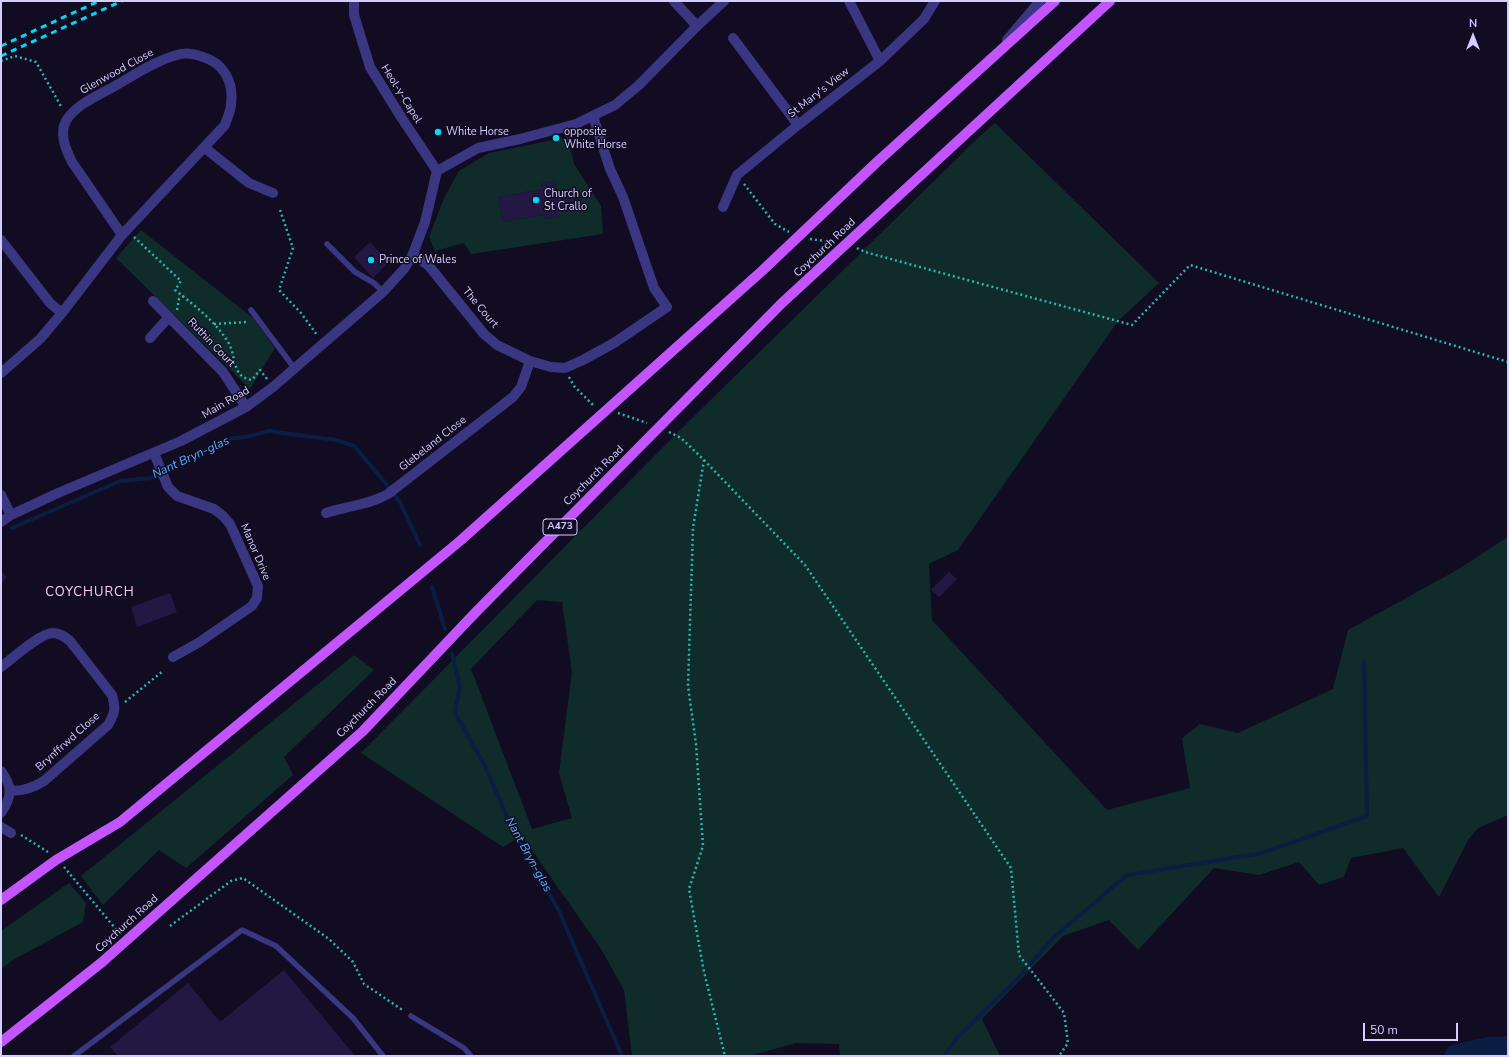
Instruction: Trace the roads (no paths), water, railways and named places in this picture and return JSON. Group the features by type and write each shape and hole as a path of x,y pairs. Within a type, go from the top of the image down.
{"main road":[{"path":"1,900 56,860 120,822 460,541 797,237 998,51 1055,1"},
{"name":"Coychurch Road","path":"1,1042 101,963 363,731 475,613 782,304 1110,1"}],"street":[{"name":"Heol-y-Capel","path":"354,1 354,14 370,67 437,171"},
{"path":"674,1 697,26"},
{"path":"413,254 425,222 437,171 478,148 520,139 576,124 614,105 639,85 724,1"},
{"path":"849,1 880,61"},
{"name":"St Mary's View","path":"723,207 738,175 798,125 880,61 924,19 935,1"},
{"path":"998,51 1040,1"},
{"path":"733,38 798,125"},
{"name":"Glenwood Close","path":"1,372 40,339 62,313 124,232 225,125 232,105 232,90 228,78 220,66 207,58 194,54 178,54 160,61 77,108 66,122 64,134 66,149 72,162 124,232"},
{"name":"The Court","path":"413,254 429,266 484,334 497,345 530,362 565,368 614,343 667,307 654,288 623,196 610,169 593,116"},
{"path":"204,148 249,183 273,193"},
{"path":"1,240 50,303 62,313"},
{"name":"Main Road","path":"1,522 11,515 58,493 154,453 246,407 295,369 383,292 404,269 413,254"},
{"name":"Ruthin Court","path":"153,300 173,314 224,372 246,407"},
{"path":"150,338 173,314"},
{"name":"Glebeland Close","path":"326,513 376,501 388,494 513,397 521,387 530,362"},
{"name":"Manor Drive","path":"154,453 168,487 177,496 214,509 230,524 258,586 257,598 252,606 198,644 173,657"},
{"path":"1,495 11,515"},
{"name":"Brynffrwd Close","path":"1,667 43,635 54,633 63,635 70,641 112,695 115,705 113,716 108,725 44,781 34,788 24,791 11,791"},
{"path":"1,771 9,782 11,791 6,806 1,813"},
{"path":"1,827 15,833"}],"lane":[{"path":"327,244 355,272 370,280 383,292"},
{"path":"251,310 295,369"},
{"path":"74,1056 242,930 276,946 353,1018 383,1056"},
{"path":"411,1016 464,1048 471,1056"}],"waterway":[{"name":"Nant Bryn-glas","path":"12,528 120,481 151,478 171,470 187,459 228,439 246,437 269,431 336,440 354,446 400,502 420,545"},
{"name":"Nant Bryn-glas","path":"432,587 445,629"},
{"name":"Nant Bryn-glas","path":"452,654 460,686 455,713 484,764 513,831 559,911 622,1056"},
{"path":"944,1056 957,1038 1020,976 1053,938 1127,875 1262,853 1367,816 1364,661"},
{"path":"1456,1056 1491,1048 1508,1048"}],"railway":[{"path":"1,46 99,1"},
{"path":"1,56 122,1"}],"place":[{"name":"White Horse","path":"438,132"},
{"name":"opposite White Horse","path":"556,138"},
{"name":"Church of St Crallo","path":"536,200"},
{"name":"Prince of Wales","path":"371,260"}],"district":[{"name":"COYCHURCH","path":"90,593"}]}
